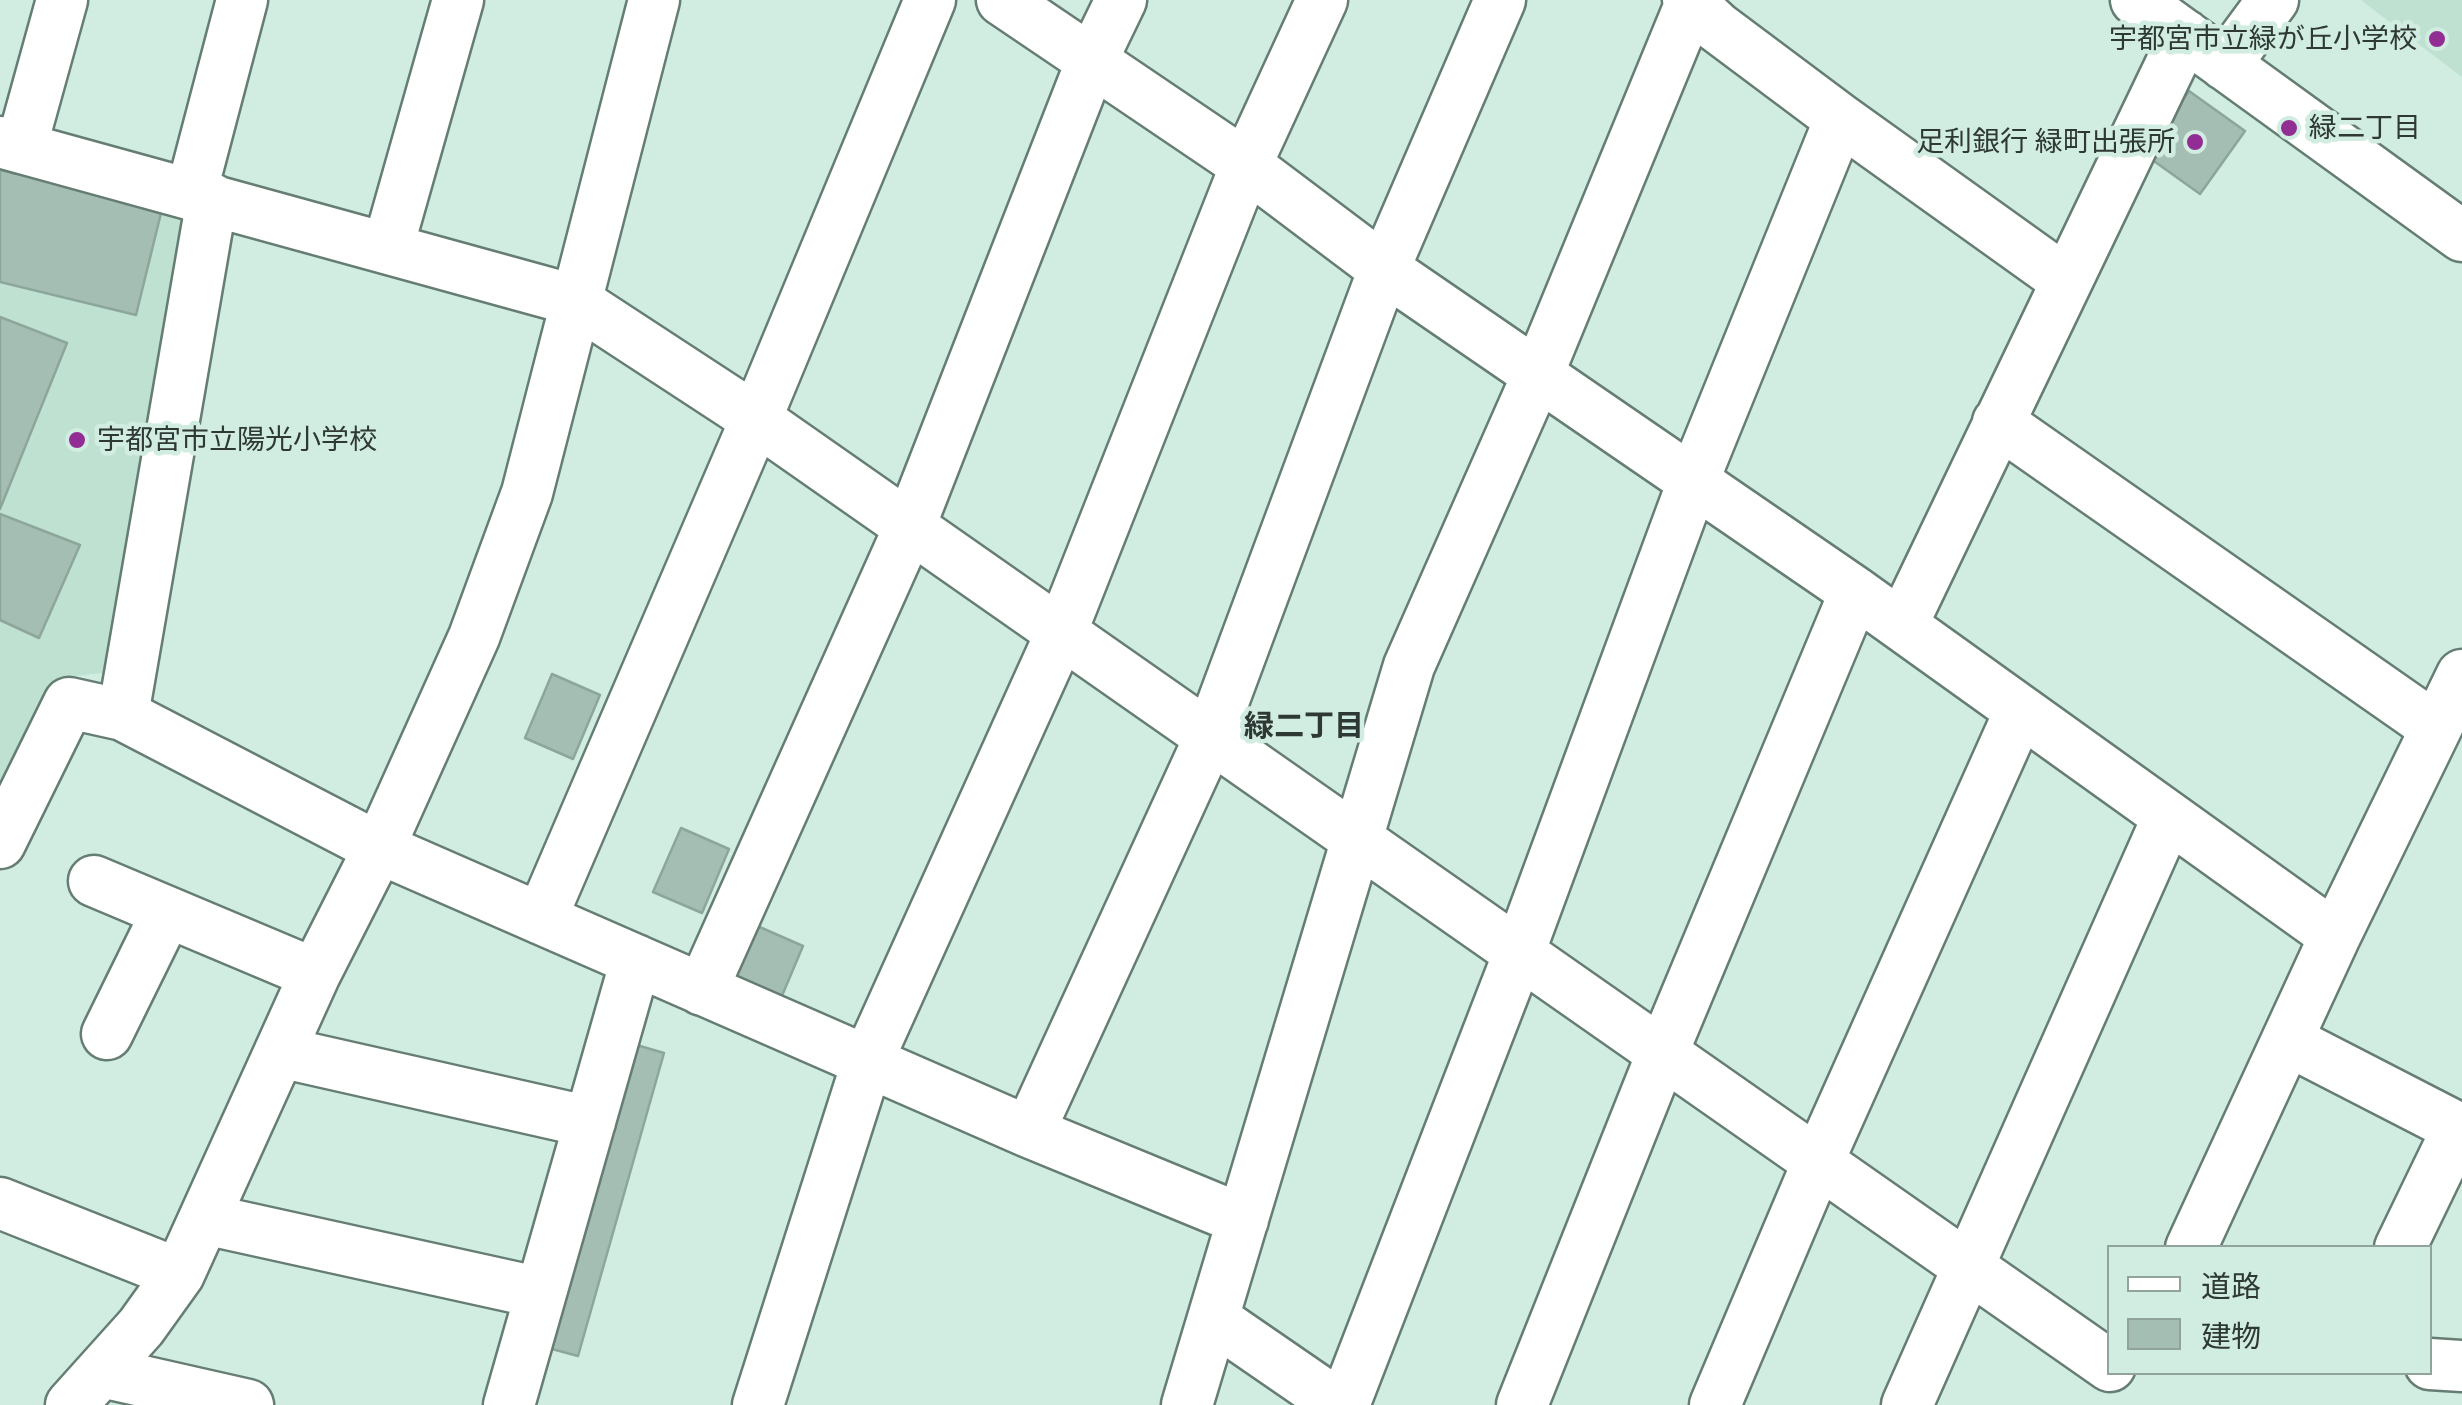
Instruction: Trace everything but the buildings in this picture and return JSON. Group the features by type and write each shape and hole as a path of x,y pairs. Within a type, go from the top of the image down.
{"street":[{"path":"62,0 10,145 574,300 910,526 1967,1266 2107,1369"},
{"path":"123,714 202,196 242,0"},
{"path":"388,247 458,0"},
{"path":"86,1389 141,1328 178,1274 474,637 526,493 654,0"},
{"path":"540,919 756,419 930,0"},
{"path":"1002,0 1246,165 1384,269 1902,625 2335,936"},
{"path":"702,990 910,526 1092,60 1120,0"},
{"path":"758,1405 868,1060 1061,633 1246,165 1322,0"},
{"path":"1029,1132 1210,737 1384,269 1500,0"},
{"path":"1187,1405 1409,666 1538,374 1690,0 1717,27 1840,119 2065,280"},
{"path":"2136,0 2462,236"},
{"path":"2226,65 2273,0"},
{"path":"1902,625 2185,35"},
{"path":"1214,1318 1341,1405 1519,953 1694,479 1840,119"},
{"path":"1998,422 2436,728"},
{"path":"1522,1405 1662,1054 1855,592"},
{"path":"2192,1245 2335,936 2462,675"},
{"path":"0,843 69,703 123,714 379,848 1029,1132 1243,1220"},
{"path":"1715,1405 1818,1162 2020,711"},
{"path":"1908,1405 2168,818"},
{"path":"94,882 315,974"},
{"path":"107,1034 167,912"},
{"path":"509,1405 636,960"},
{"path":"2287,1040 2460,1129 2402,1245"},
{"path":"280,1052 590,1122"},
{"path":"0,1203 178,1274"},
{"path":"205,1219 541,1294"},
{"path":"2432,1364 2462,1366"},
{"path":"86,1389 248,1405"}],"shaded area":[{"name":"宇都宮市立緑が丘小学校","path":"2361,0 2462,0 2462,77"},
{"name":"宇都宮市立陽光小学校","path":"0,157 195,208 111,672 57,678 0,812"}],"place":[{"name":"宇都宮市立緑が丘小学校","path":"2437,39"},
{"name":"緑二丁目","path":"2289,128"},
{"name":"足利銀行 緑町出張所","path":"2195,142"},
{"name":"宇都宮市立陽光小学校","path":"77,440"}],"district":[{"name":"緑二丁目","path":"1304,727"}]}
